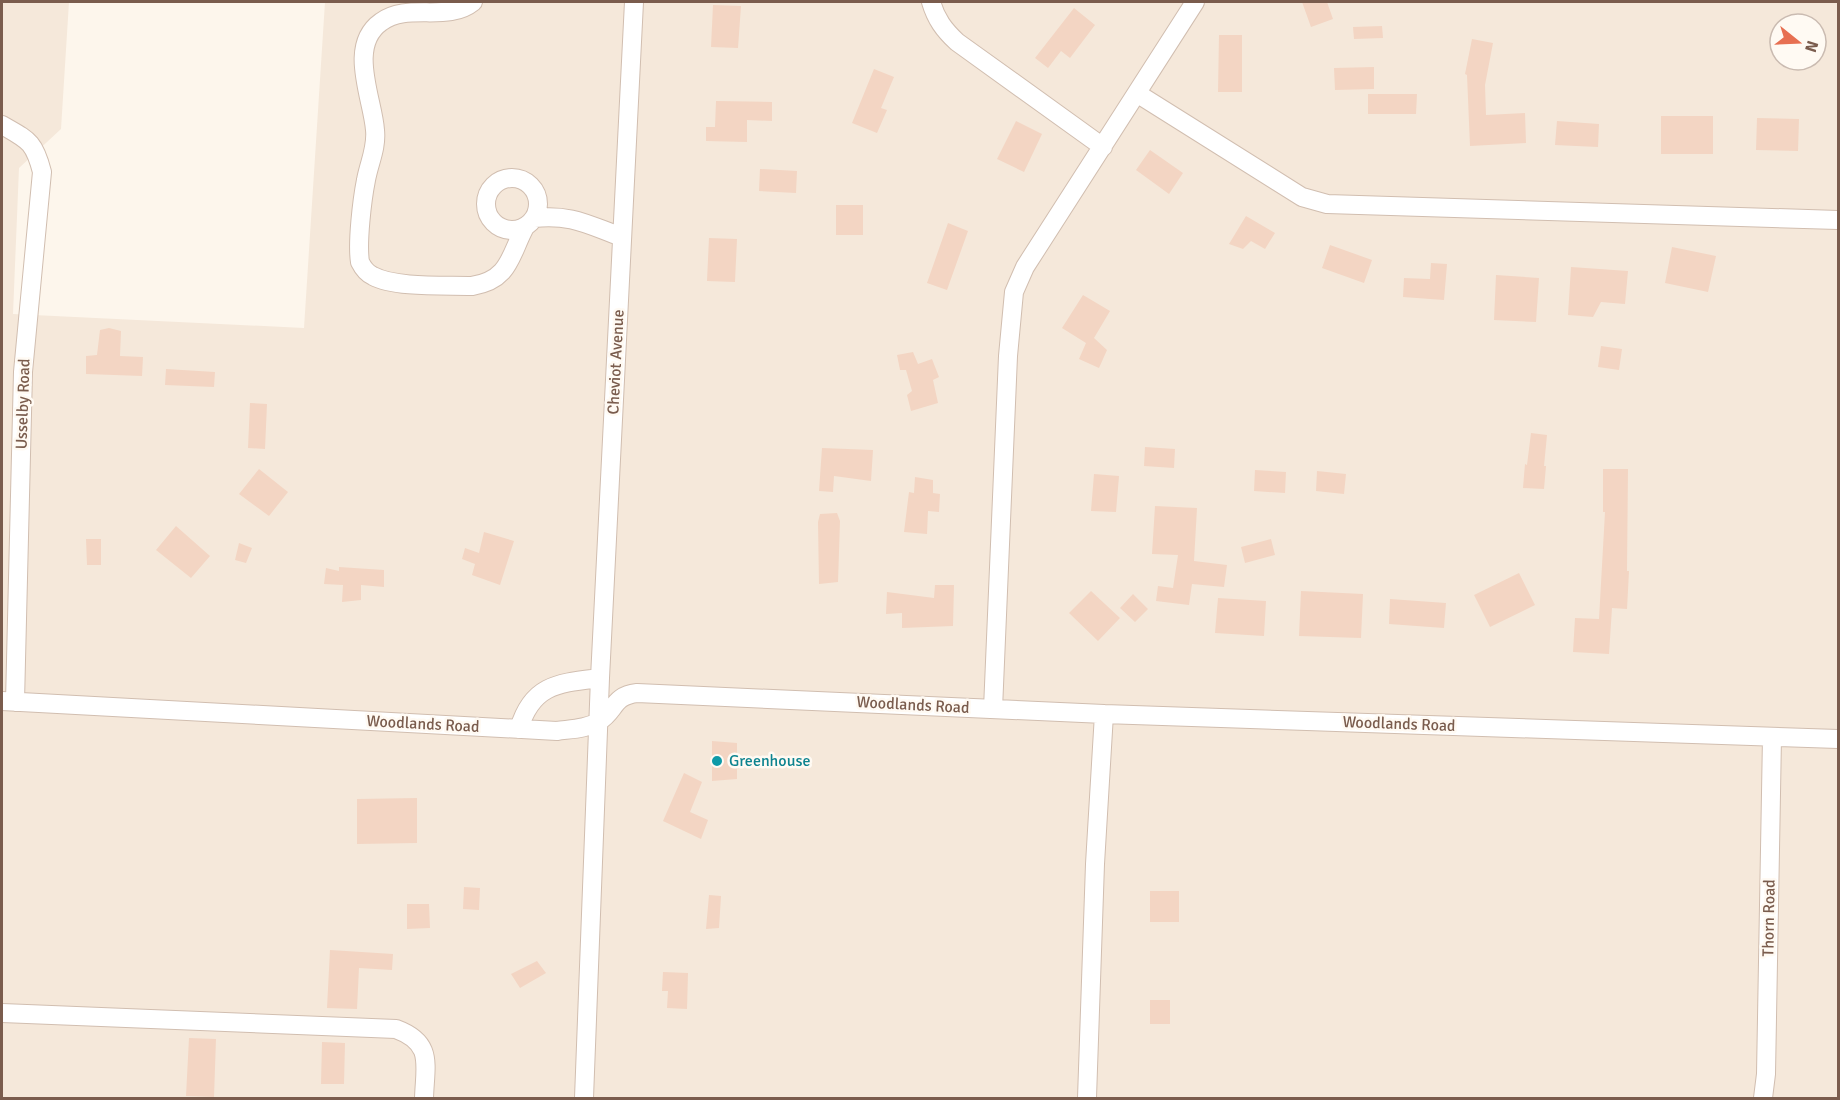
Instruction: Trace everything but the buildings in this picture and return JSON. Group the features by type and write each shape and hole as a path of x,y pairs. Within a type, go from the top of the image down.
{"street":[{"path":"473,2 459,9 415,11 394,15 378,24 368,38 364,59 365,85 374,121 375,140 365,187 359,255 364,270 371,276 389,281 472,286 483,284 501,274 513,257 530,222 553,216 569,218 622,237"},
{"name":"Cheviot Avenue","path":"584,1098 600,678 634,2"},
{"path":"931,2 935,16 945,31 957,42 1103,147"},
{"path":"993,709 1008,356 1014,292 1025,267 1195,2"},
{"path":"1138,94 1289,189 1313,201 1326,204 1839,220"},
{"name":"Usselby Road","path":"2,125 29,141 39,159 42,172 23,372 8,702"},
{"path":"519,729 528,704 546,690 565,682 600,678"},
{"name":"Woodlands Road","path":"8,702 557,731 585,727 598,722 620,697 637,693 1104,714 1839,739"},
{"path":"1088,1098 1095,864 1104,714"},
{"name":"Thorn Road","path":"1763,1098 1766,1063 1772,737"},
{"path":"2,1014 396,1029 414,1037 421,1045 425,1056 424,1098"}],"shaded area":[{"path":"2,2 69,2 61,129 19,168 13,314 304,328 325,2 1838,2 1838,1098 2,1098"}],"place":[{"name":"Greenhouse","path":"717,761"}]}
